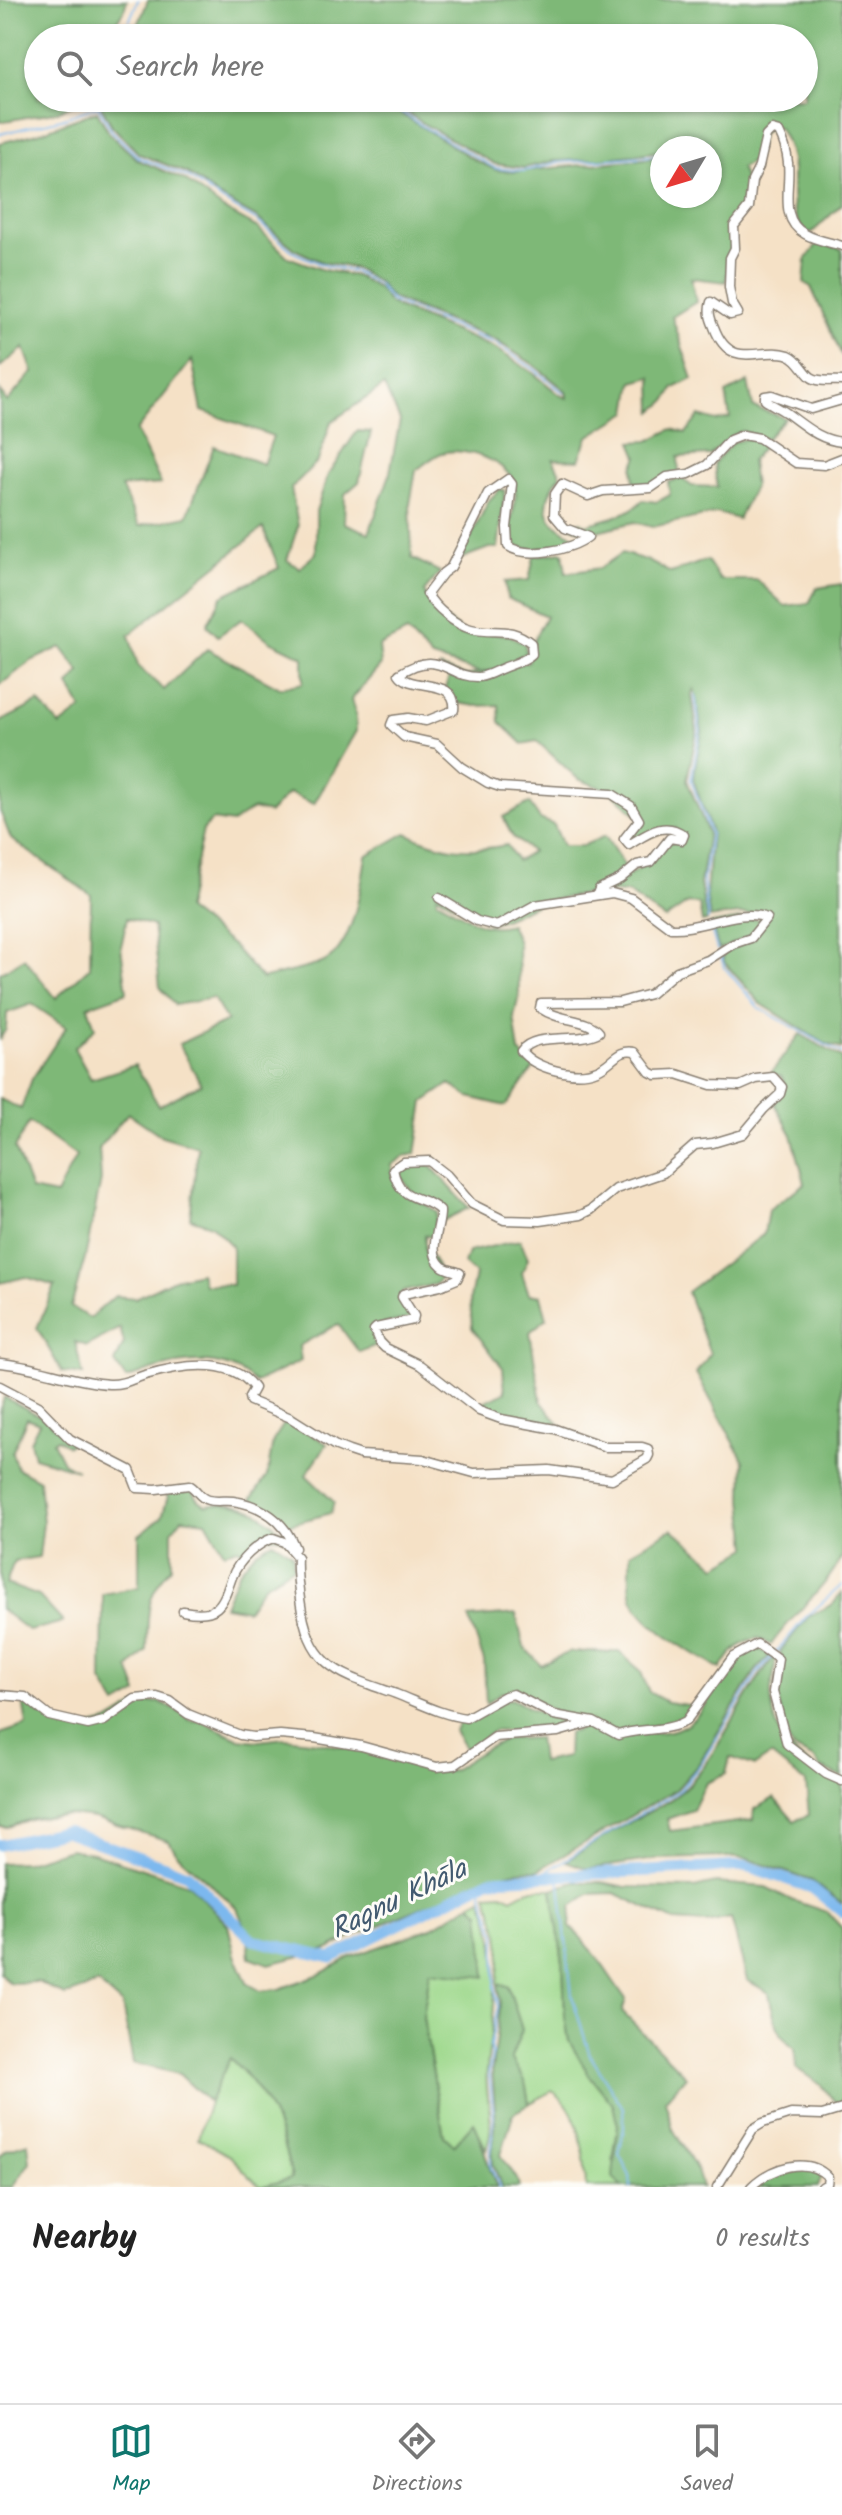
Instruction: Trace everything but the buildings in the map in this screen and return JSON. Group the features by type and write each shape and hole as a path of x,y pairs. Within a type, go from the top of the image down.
{"street":[{"path":"842,246 805,234 793,223 787,203 789,177 786,153 779,132 772,130 766,136 759,167 752,181 749,207 734,226 735,248 730,258 729,287 738,313 730,315 711,302 710,317 719,340 735,351 749,356 781,353 791,356 820,381 842,381"},
{"path":"842,400 811,409 780,397 765,396 765,400 807,430 842,442"},
{"path":"597,894 599,889 620,879 631,868 651,862 670,838 682,840 684,835 671,828 661,828 629,845 624,839 639,820 639,815 624,799 603,792 500,787 462,767 437,744 404,737 395,731 391,725 393,720 408,718 426,721 454,710 455,703 443,689 402,679 399,674 403,670 431,662 442,663 473,677 482,677 526,660 532,654 531,643 519,633 470,629 450,618 427,594 451,567 488,493 508,479 512,484 508,546 521,552 535,552 563,547 588,537 565,528 554,515 555,494 562,484 588,496 603,491 651,488 667,477 699,470 730,440 743,435 759,438 796,463 824,465 842,458"},
{"path":"0,1363 113,1384 191,1366 223,1368 249,1381 254,1388 250,1401 291,1418 334,1445 361,1455 423,1459 474,1473 549,1470 612,1479 642,1463 649,1455 648,1449 606,1447 555,1429 501,1419 479,1411 420,1365 379,1342 374,1330 413,1320 403,1294 440,1286 457,1279 460,1273 444,1268 436,1258 440,1211 409,1195 395,1176 396,1165 429,1161 447,1175 472,1204 504,1220 540,1221 581,1215 616,1189 663,1173 695,1145 743,1134 780,1094 782,1087 773,1077 730,1087 711,1085 677,1074 656,1075 630,1050 621,1052 593,1072 548,1069 521,1051 526,1044 599,1032 587,1024 566,1021 548,1013 540,1008 541,1003 607,1003 642,997 656,990 677,971 708,960 733,944 751,938 767,918 738,917 671,928 631,898 612,893 535,905 497,926 477,921 439,898"},
{"path":"0,1386 38,1406 70,1439 130,1470 137,1488 189,1485 207,1500 244,1503 268,1512 289,1535 297,1557 295,1572 303,1626 308,1639 321,1658 346,1676 459,1718 473,1716 513,1694 554,1715 594,1722 618,1735 632,1730 679,1725 698,1707 733,1657 757,1644 778,1659 773,1692 787,1744 826,1774 842,1781"},
{"path":"183,1611 198,1614 217,1608 224,1600 240,1562 263,1541 273,1538 284,1542 297,1557"},
{"path":"0,1695 25,1697 49,1716 88,1725 104,1721 135,1699 157,1697 170,1701 188,1714 240,1735 314,1738 361,1746 437,1767 455,1765 495,1737 558,1732 594,1722"},
{"path":"717,2187 753,2129 791,2114 822,2115 842,2109"},
{"path":"751,2187 764,2175 804,2165 821,2170 828,2177 827,2184 822,2187"}],"green space":[{"path":"0,0 127,0 115,24 24,24 24,112 54,112 0,122"},
{"path":"148,0 842,0 842,204 812,233 805,232 794,211 791,160 784,138 779,128 772,127 762,133 755,160 741,168 747,197 730,221 733,246 728,257 726,282 691,278 696,302 672,317 693,379 674,388 666,401 653,412 652,377 633,382 628,412 588,437 579,460 553,459 561,475 549,496 549,514 560,528 582,538 535,549 510,542 515,487 505,470 485,458 451,451 432,458 416,470 410,504 412,558 440,572 424,592 427,598 439,613 460,629 460,634 473,637 477,632 509,635 525,644 526,653 489,673 481,673 432,658 407,632 379,646 381,665 351,700 356,715 356,731 314,804 289,793 269,813 253,809 232,823 212,820 203,830 186,909 233,946 262,979 322,963 333,956 342,945 354,916 366,856 406,833 455,848 507,845 517,861 532,852 513,837 503,817 529,803 540,819 554,825 563,846 582,846 605,836 625,867 617,878 596,887 593,893 543,901 490,923 437,895 437,900 480,924 510,924 518,942 519,995 514,1017 519,1052 535,1066 506,1106 469,1097 450,1084 424,1102 416,1154 405,1156 392,1165 393,1175 401,1190 437,1212 433,1238 425,1235 425,1253 432,1257 442,1276 436,1284 402,1292 400,1297 411,1318 375,1326 371,1330 377,1345 359,1352 338,1324 299,1346 301,1361 255,1383 241,1372 209,1362 175,1364 126,1379 115,1363 124,1343 120,1328 87,1346 75,1342 83,1375 62,1372 37,1328 55,1286 26,1277 0,1283 0,1099 21,1109 32,1079 66,1027 32,1004 7,1013 6,1029 0,1039 0,973 24,958 56,998 90,967 91,895 11,839 0,811 0,722 39,702 60,726 82,709 69,685 80,672 61,647 31,661 0,685 0,391 7,402 33,372 24,348 0,367 0,143 98,112 109,133 138,160 185,180 223,209 258,228 288,257 323,270 356,276 378,288 390,304 494,348 567,398 566,391 534,365 495,340 391,298 378,282 354,268 322,262 296,250 257,218 218,196 187,173 139,154 112,126 104,112 398,112 496,170 512,172 650,158 650,208 722,208 722,136 650,136 650,153 554,161 524,168 495,164 406,112 818,112 818,24 139,24","holes":["192,360 202,411 273,436 263,464 214,446 187,516 139,526 121,487 161,484 136,431","384,386 400,420 389,477 369,533 344,523 345,494 359,482 371,432 357,431 328,475 316,511 316,553 300,568 287,560 298,526 291,488 318,461 331,422","263,528 279,568 222,596 207,625 218,636 242,619 270,641 303,657 303,683 280,688 207,649 164,690 138,666 129,635","127,918 153,926 160,987 175,1005 213,998 227,1021 179,1044 201,1084 159,1106 135,1065 91,1079 74,1048 95,1028 88,1006 127,992 121,947","128,1113 162,1136 198,1147 190,1218 211,1225 232,1246 232,1285 204,1284 200,1273 174,1279 136,1298 115,1296 90,1318 71,1307 101,1180 99,1147","29,1122 76,1156 56,1195 31,1190 15,1148"]},
{"path":"818,243 842,249 842,356 811,287 804,282 806,260"},
{"path":"748,382 753,407 785,418 766,439 742,431 710,455 678,457 679,474 634,486 633,468 638,456 632,442 649,441 672,429 686,433 699,416 716,421 730,418 726,393"},
{"path":"749,438 765,444 751,461 754,487 738,519 718,513 652,527 635,522 589,533 567,525 581,521 585,525 616,516 643,500 657,502 670,495 668,482 682,479 692,486 717,487 714,463 733,442"},
{"path":"500,489 505,490 498,548 489,548 460,559 489,500"},
{"path":"563,552 566,573 600,568 622,553 646,560 671,573 707,560 720,580 757,580 785,606 809,603 817,588 842,584 842,1049 824,1043 760,1003 723,961 723,953 753,939 768,915 739,914 710,918 706,895 711,832 693,779 702,731 694,688 692,695 697,731 687,780 708,833 700,884 707,921 702,922 699,904 688,903 665,919 628,893 601,892 640,868 668,842 679,842 676,828 629,843 626,841 640,818 612,792 578,779 537,741 523,744 500,722 499,705 457,703 445,688 450,675 439,667 466,676 528,662 533,641 546,616 507,598 505,582 529,580 534,556"},
{"path":"764,919 749,936 719,950 711,924"},
{"path":"800,1034 842,1058 842,1556 827,1580 771,1645 759,1638 746,1642 732,1653 721,1669 658,1630 638,1609 631,1593 630,1553 672,1529 717,1566 748,1548 743,1499 744,1461 696,1373 710,1354 687,1292 764,1234 768,1210 805,1183 792,1135 775,1104 785,1085 782,1077 771,1073"},
{"path":"421,1163 431,1166 469,1208 442,1221 441,1204 415,1195 398,1174 405,1165"},
{"path":"520,1240 528,1258 522,1273 529,1294 541,1296 547,1318 530,1332 541,1401 560,1425 492,1411 479,1404 505,1392 503,1368 472,1328 470,1299 475,1274 464,1264 468,1252"},
{"path":"4,1397 46,1419 71,1443 68,1446 57,1439 53,1442 63,1462 77,1470 34,1457 30,1441 39,1423 27,1418 12,1453 17,1468 39,1480 43,1523 39,1557 14,1561 6,1584 39,1596 63,1622 29,1631 0,1609 0,1413"},
{"path":"287,1419 327,1444 306,1475 334,1502 331,1513 287,1525 251,1500 267,1476 273,1441"},
{"path":"184,1488 192,1490 206,1505 231,1504 252,1510 288,1539 264,1539 245,1554 238,1548 224,1552 206,1521 182,1518 172,1531 172,1567 152,1596 147,1650 129,1668 138,1693 117,1705 102,1681 103,1594 139,1587 139,1535 162,1517 168,1496 162,1492"},
{"path":"273,1541 293,1554 293,1567 264,1585 247,1610 224,1606 238,1573 255,1552"},
{"path":"842,1593 842,1777 821,1768 814,1759 794,1749 788,1740 775,1687 782,1659 780,1651 808,1617 833,1604"},
{"path":"516,1614 524,1647 541,1665 569,1652 619,1652 640,1670 649,1692 667,1702 694,1706 676,1722 618,1732 558,1713 518,1692 500,1693 486,1704 484,1661 469,1618"},
{"path":"759,1649 770,1655 755,1672 698,1765 677,1789 538,1870 516,1871 477,1881 329,1949 269,1964 250,1957 247,1932 237,1908 177,1854 169,1841 94,1818 68,1815 33,1818 0,1827 0,1734 27,1725 23,1702 50,1720 67,1726 88,1727 108,1722 138,1704 160,1702 189,1720 201,1721 240,1739 285,1738 318,1742 374,1753 440,1772 452,1770 507,1739 538,1738 541,1762 567,1757 568,1733 594,1725 619,1736 677,1729 700,1712 733,1663 744,1654"},
{"path":"774,1657 773,1714 784,1741 802,1759 842,1783 842,1904 812,1881 748,1859 656,1859 588,1869 566,1861 683,1790 708,1759","holes":["771,1755 806,1783 809,1815 794,1821 774,1798 754,1809 753,1820 670,1831 667,1819 693,1810 706,1783 726,1774 730,1757 755,1766"]},
{"path":"512,1699 545,1716 584,1722 546,1731 494,1731 467,1751 454,1731 460,1722 482,1715 503,1700"},
{"path":"70,1849 93,1853 189,1884 228,1925 235,1955 247,1983 261,1991 279,1989 320,1974 351,1957 431,1928 471,1904 480,1912 486,1977 430,1971 423,2017 444,2136 454,2145 474,2122 497,2187 260,2187 292,2178 288,2159 271,2112 254,2085 230,2058 209,2102 179,2074 133,2063 122,2005 98,1984 65,1996 38,1982 10,1983 0,1973 0,1863 26,1862"},
{"path":"575,1882 602,1882 626,1887 694,1888 716,1883 766,1887 791,1900 827,1912 842,1928 842,2108 821,2085 796,2068 795,2049 780,2032 769,1993 747,1980 731,1918 706,1923 674,1921 615,1893 589,1894 572,1906 570,1927 593,1952 626,1999 622,2012 686,2076 665,2100 673,2129 697,2170 702,2187 621,2187 613,2177 618,2125 613,2105 588,2073 569,2041 565,2016 563,1963 552,1889"},
{"path":"529,1889 552,1889 563,1963 569,2041 588,2073 613,2105 618,2125 613,2159 621,2187 586,2187 580,2133 569,2109 552,2091 529,2104 525,2081 511,2058 522,2030 508,1986 498,1984 499,1933 487,1894 502,1893 512,1898"},
{"path":"482,1898 489,1919 495,1962 487,2079 490,2129 486,2149 474,2123 454,2146 444,2136 423,2017 430,1970 480,1912 471,1904"},
{"path":"498,1984 508,1986 522,2030 511,2058 525,2081 529,2104 513,2114 501,2155 519,2187 502,2187 493,2165 496,2121 492,2070 500,2004"},
{"path":"229,2057 254,2085 271,2112 292,2178 260,2187 230,2156 198,2138 209,2102"},
{"path":"28,2143 30,2162 13,2187 0,2187 0,2156 6,2150"},
{"path":"806,2167 822,2175 818,2187 755,2187 779,2172"}],"waterway":[{"path":"128,24 138,0"},
{"path":"0,134 81,112"},
{"path":"101,112 111,130 138,157 188,177 257,221 295,253 323,265 355,272 378,285 391,301 496,344 564,393"},
{"path":"401,112 495,168 524,171 556,163 650,156"},
{"path":"695,695 700,731 691,780 710,833 703,881 708,920"},
{"path":"710,926 717,950"},
{"path":"720,956 725,968 759,1008 842,1054"},
{"path":"776,1652 805,1618 842,1585"},
{"path":"537,1877 680,1790 701,1764 757,1674 771,1657"},
{"name":"Ragnu Khāla","path":"0,1845 65,1831 187,1874 253,1940 331,1958 491,1879 747,1866 812,1888 842,1912"},
{"path":"559,1875 572,1996 590,2055 623,2108 624,2128 619,2154 630,2176 631,2187"},
{"path":"480,1885 496,1934 495,1987 498,2007 490,2047 494,2121 490,2151 491,2168 500,2187"}]}
